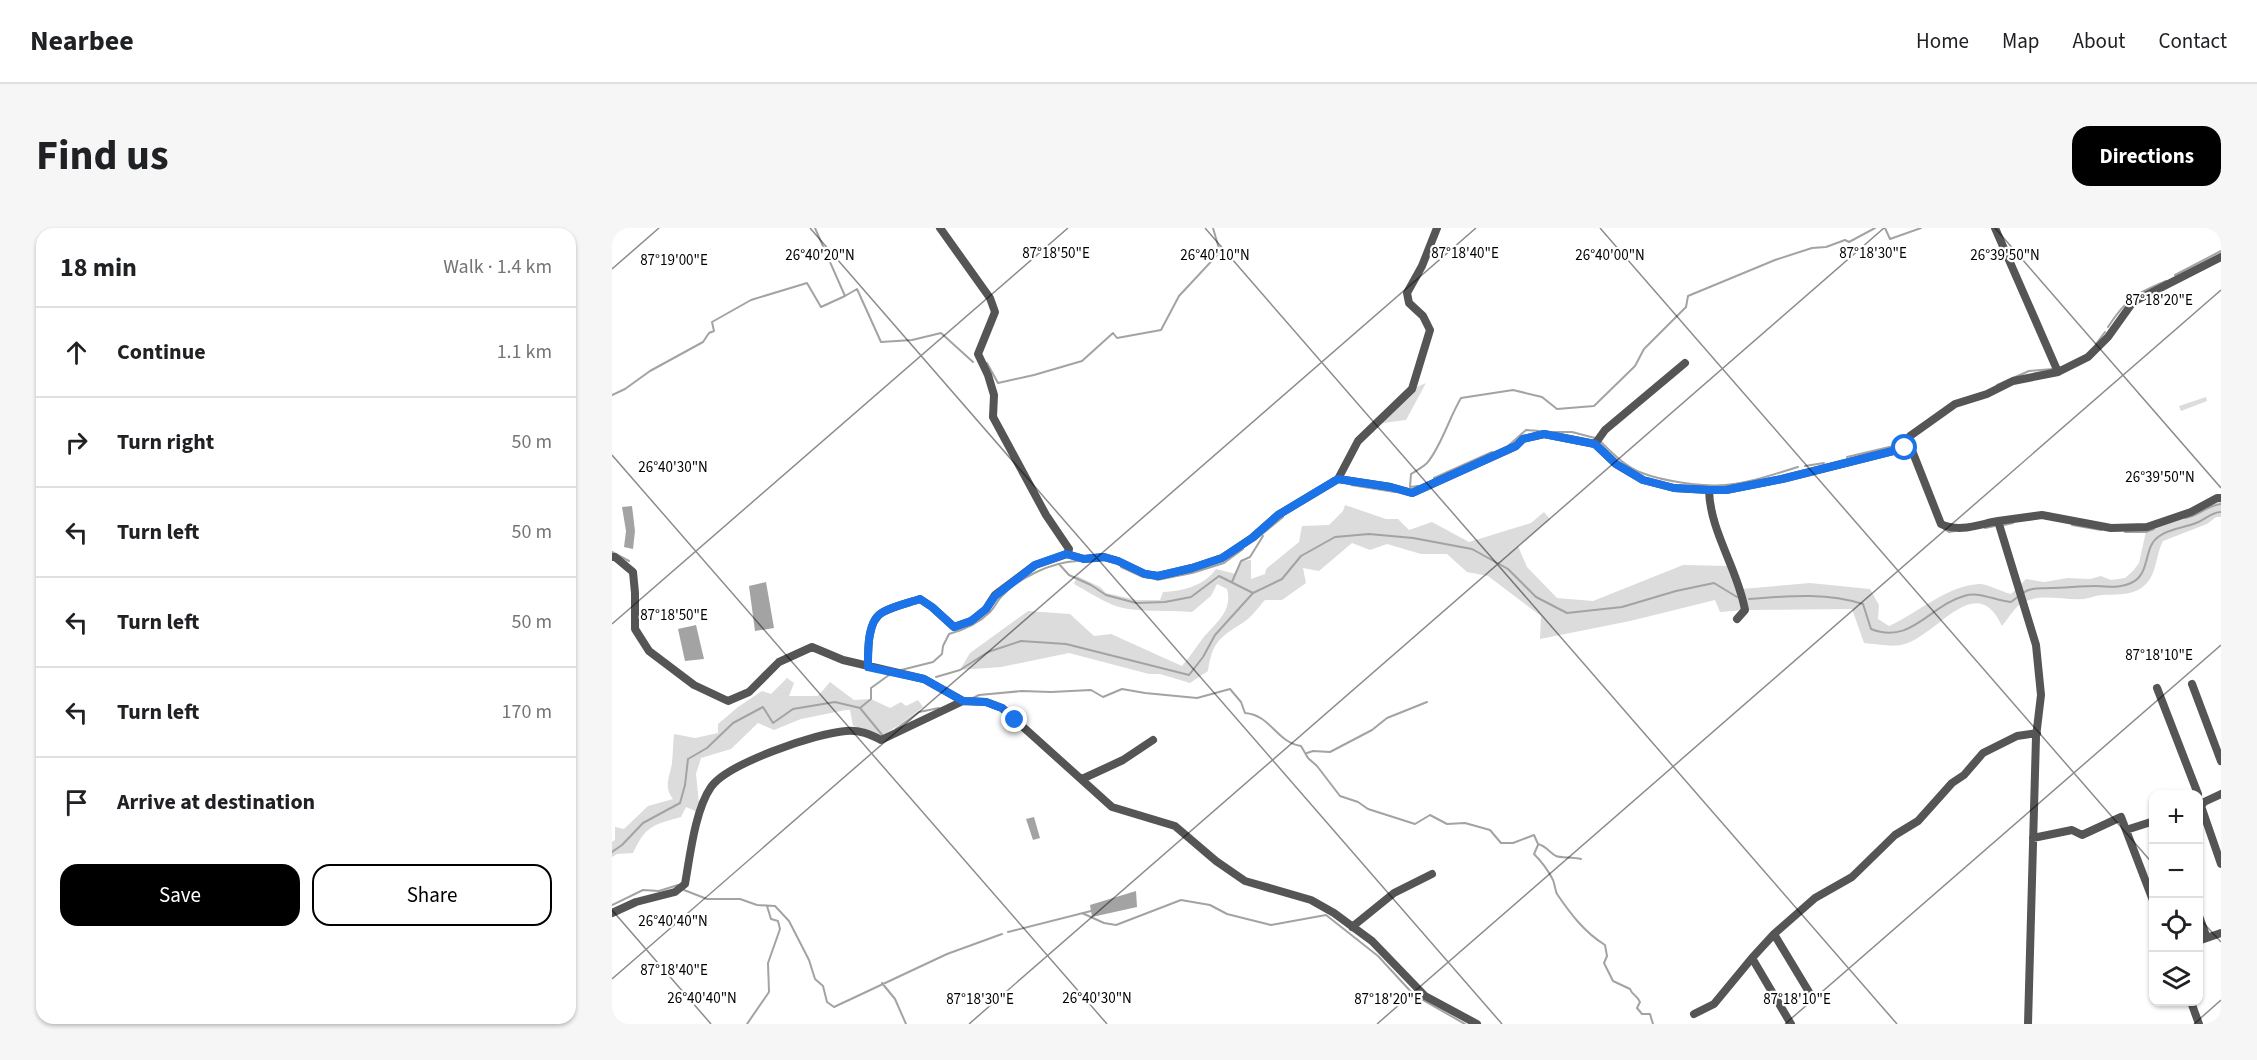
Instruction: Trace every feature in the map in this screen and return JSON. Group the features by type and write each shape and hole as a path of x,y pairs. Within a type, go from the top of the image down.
{"street":[{"path":"940,228 990,298 995,312 978,354 994,395 993,417 1046,515 1069,549 1066,554"},
{"path":"868,667 868,646 874,621 881,613 920,599 954,627 971,621 986,609 995,596 1035,565 1066,554 1084,559 1104,557 1145,574 1158,576 1192,568 1222,558 1252,538 1278,515 1338,479 1358,441 1412,389 1430,330 1423,316 1408,303 1407,292 1422,266 1437,228"},
{"path":"1995,228 2058,372"},
{"path":"1905,448 1910,436 1955,404 1987,394 2013,381 2058,372 2088,357 2108,336 2133,302 2221,256"},
{"path":"1595,444 1605,430 1685,363"},
{"path":"1338,479 1390,487 1412,493 1516,446 1523,439 1544,434 1595,444 1616,464 1643,480 1674,488 1709,490 1726,490 1782,479 1905,448 1913,453 1941,524 1950,528 2042,515 2111,528 2147,527 2191,512 2221,498"},
{"path":"1709,490 1710,502 1728,557 1742,589 1745,610 1737,619"},
{"path":"1998,521 2036,645 2041,695 2037,734 2028,1024"},
{"path":"612,557 633,572 635,629 649,651 693,685 728,701 749,692 779,662 812,647 868,667 924,679 963,701 986,702 1002,708 1112,807 1176,826 1216,861 1245,881 1311,900 1372,941 1425,996 1477,1024"},
{"path":"2192,684 2221,760"},
{"path":"2157,688 2197,790"},
{"path":"612,913 636,902 675,892 684,884 696,822 712,786 726,775 765,754 808,738 847,731 867,733 881,740 963,701"},
{"path":"1694,1014 1714,1004 1774,934 1815,898 1852,877 1895,835 1918,821 1983,753 2017,736 2037,734"},
{"path":"1082,779 1124,760 1153,740"},
{"path":"2203,797 2221,794"},
{"path":"2203,807 2221,864"},
{"path":"2033,838 2072,830 2082,835 2121,817 2152,898"},
{"path":"2126,830 2149,823"},
{"path":"1352,927 1394,893 1432,873"},
{"path":"2203,940 2221,933"},
{"path":"1774,934 1809,993"},
{"path":"1752,958 1791,1024"},
{"path":"2192,1006 2199,1024"}],"shaded area":[{"path":"1426,383 1406,420 1375,424 1412,389"},
{"path":"2206,397 2207,401 2181,411 2179,406"},
{"path":"2221,498 2221,517 2216,517 2207,524 2163,541 2150,580 2136,591 2084,599 2031,599 2018,606 2002,626 1991,610 1980,604 1967,605 1914,640 1901,645 1864,643 1852,609 1720,612 1715,600 1630,621 1540,639 1541,616 1488,576 1467,572 1447,554 1421,554 1387,544 1370,550 1352,543 1319,571 1303,568 1306,583 1282,600 1265,600 1248,619 1217,643 1208,671 1190,683 1069,653 1001,667 960,670 970,653 1028,611 1070,614 1094,636 1111,634 1182,666 1222,616 1228,604 1227,589 1217,584 1211,596 1192,612 1134,610 1111,604 1074,584 1077,576 1100,587 1106,593 1137,600 1160,600 1163,592 1199,583 1216,569 1236,574 1241,561 1251,560 1251,579 1265,574 1266,569 1299,542 1302,526 1329,525 1343,511 1345,505 1386,519 1398,519 1409,530 1432,522 1469,542 1531,523 1544,512 1550,519 1518,546 1527,567 1557,598 1593,601 1683,565 1732,566 1742,589 1810,583 1870,589 1879,605 1878,619 1889,626 1944,595 1967,586 1983,584 2011,594 2026,579 2044,582 2068,578 2090,579 2101,576 2111,580 2125,578 2139,563 2147,527"},
{"path":"632,506 635,531 633,549 624,547 626,531 622,507"},
{"path":"766,582 774,628 755,631 749,586"},
{"path":"696,625 704,659 685,661 678,629"},
{"path":"787,678 794,683 789,696 818,696 830,682 854,700 871,699 890,708 901,702 906,706 918,700 923,707 881,736 853,726 850,710 801,719 774,730 758,723 731,749 701,758 696,774 700,813 686,807 681,817 656,825 646,832 633,853 617,854 612,857 615,827 624,829 648,806 673,799 668,786 674,734 695,738 718,733 718,724 738,707 762,691 771,694"},
{"path":"1034,817 1040,838 1033,840 1026,819"},
{"path":"1136,891 1137,907 1092,917 1090,905"}],"waterway":[{"path":"612,395 703,342 709,333 714,331 712,322 751,300 807,283 821,307 845,296 815,228"},
{"path":"987,363 998,383 1082,361 1113,333 1117,338 1161,330 1179,296 1220,252 1213,228"},
{"path":"1418,486 1410,487 1411,474 1432,456 1461,398 1513,390 1542,397 1557,409 1594,406 1635,366 1644,349 1686,307 1688,296 1775,260 1812,248 1826,247 1845,240 1849,242 1875,228"},
{"path":"1885,228 1890,239 1921,228"},
{"path":"2175,275 2221,251"},
{"path":"2108,327 2132,298 2166,281"},
{"path":"845,296 857,289 881,342 912,340 941,333 973,362"},
{"path":"2096,344 2105,332"},
{"path":"1997,385 2029,371 2053,369"},
{"path":"1508,446 1526,430 1539,431"},
{"path":"1554,432 1572,432 1595,438"},
{"path":"1847,457 1902,444 1904,441"},
{"path":"1601,442 1620,460 1636,470 1661,479 1683,483 1734,484 1798,467"},
{"path":"1434,478 1492,452"},
{"path":"1805,466 1824,463"},
{"path":"1351,485 1395,492"},
{"path":"2185,518 2221,504"},
{"path":"2023,593 2036,589 2127,585 2142,574 2150,548 2158,537 2221,512"},
{"path":"1255,540 1283,517"},
{"path":"2004,525 2013,523"},
{"path":"2072,525 2101,530"},
{"path":"1985,528 1995,526"},
{"path":"1944,529 1949,532 1955,531"},
{"path":"2125,532 2146,532 2154,529"},
{"path":"936,677 960,670 988,652 1021,641 1066,644 1189,675 1203,657 1215,635 1253,593 1282,579 1301,556 1335,537 1369,534 1413,538 1472,549 1508,569 1536,597 1567,613 1622,607 1676,591 1714,583 1737,597"},
{"path":"1232,582 1241,561 1250,557 1263,536"},
{"path":"1157,580 1192,573 1224,563 1243,549"},
{"path":"612,552 629,561"},
{"path":"901,670 933,662 942,654 949,634 981,620 1008,590 1026,578 1057,564 1077,561"},
{"path":"1059,564 1069,575 1106,595 1136,603 1165,602 1191,597 1219,576 1253,593"},
{"path":"1121,567 1143,577"},
{"path":"1749,599 1821,596 1849,600 1863,604 1871,629 1885,633 1909,628 1964,596 1982,595 2011,602 2019,596"},
{"path":"860,708 871,699 871,688 889,675"},
{"path":"973,698 979,695 1022,691 1091,690 1103,697 1122,689 1197,698 1230,689 1241,702 1245,713 1261,718 1292,744 1301,746 1308,758 1340,796 1358,802 1368,809 1415,824 1430,815 1447,824 1465,823 1490,830 1501,843 1513,843 1534,835 1538,844 1556,856 1581,859"},
{"path":"612,852 643,823 680,803 688,759 707,748 733,723 763,707 773,723 793,709 835,702 860,708 883,736"},
{"path":"1307,753 1330,752 1372,730 1387,718 1427,702"},
{"path":"896,729 919,712 939,708"},
{"path":"1538,845 1534,854 1551,876 1557,894 1584,928 1605,945 1607,956 1604,963 1613,981 1630,989 1640,1002 1637,1008 1642,1014 1650,1014 1653,1024"},
{"path":"612,905 643,890 659,891 678,885"},
{"path":"684,890 707,899 740,899 757,905 775,906 789,921 809,960 815,979 823,986 827,1002 834,1007 947,954 1002,934"},
{"path":"1082,913 1104,923 1116,925 1181,900 1210,905 1227,914 1271,925 1326,915 1378,956 1414,995 1465,1024"},
{"path":"747,1024 769,992 768,963 780,929 778,921 771,919 767,906"},
{"path":"1008,932 1091,911"},
{"path":"882,983 895,999 906,1024"}],"route":[{"path":"1015,720 1002,708 986,702 963,701 924,679 868,667 868,646 874,621 881,613 920,599 954,627 971,621 986,609 995,596 1035,565 1066,554 1084,559 1104,557 1145,574 1158,576 1192,568 1222,558 1252,538 1278,515 1338,479 1390,487 1412,493 1516,446 1523,439 1544,434 1595,444 1616,464 1643,480 1674,488 1709,490 1726,490 1782,479 1905,448"}]}
